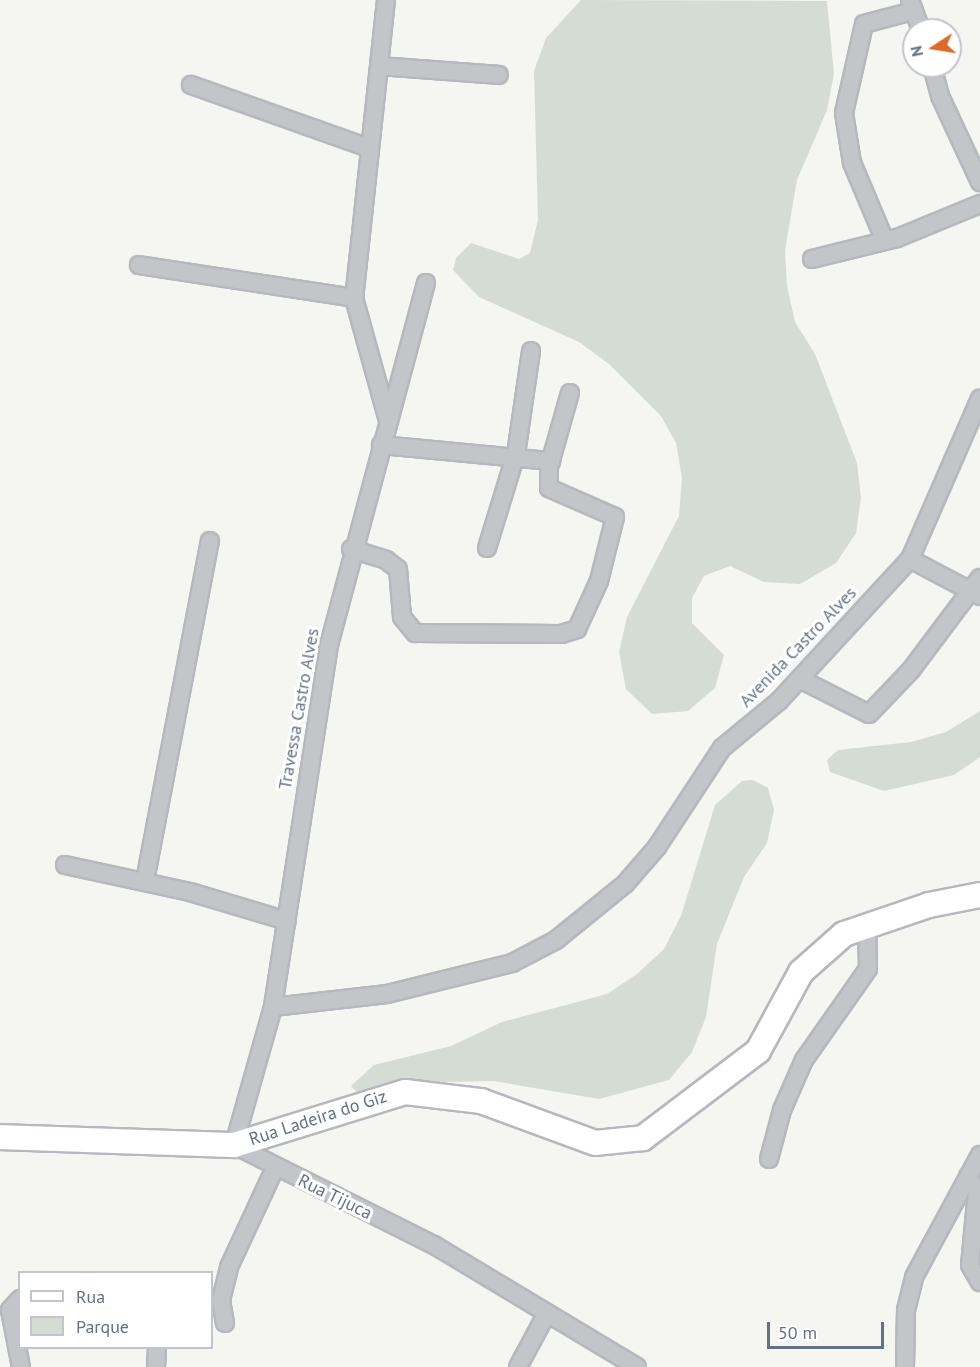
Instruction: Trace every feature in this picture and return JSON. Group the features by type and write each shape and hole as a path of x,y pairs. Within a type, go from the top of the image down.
{"street":[{"path":"386,0 354,298 388,422"},
{"path":"885,241 852,163 844,131 847,94 864,24 911,5"},
{"path":"380,66 499,75"},
{"path":"935,78 940,96 980,182"},
{"path":"191,86 369,148"},
{"path":"812,259 885,241 980,204"},
{"path":"139,265 354,298"},
{"name":"Travessa Castro Alves","path":"234,1145 273,1007 313,733 351,549 426,283"},
{"path":"488,549 516,454 531,351"},
{"path":"351,549 386,560 398,569 402,617 415,633 572,631 586,616 615,517 608,510 553,491 547,480 570,393"},
{"name":"Avenida Castro Alves","path":"273,1007 387,994 512,963 556,940 625,884 657,847 708,765 800,679 909,559 980,399"},
{"path":"381,445 516,454 551,461"},
{"path":"145,881 210,541"},
{"path":"800,679 869,714 977,588 909,559"},
{"path":"64,865 145,881 287,921"},
{"name":"Rua Ladeira do Giz","path":"234,1145 405,1092 487,1102 595,1143 643,1138 758,1051 801,972 844,934 867,923 980,895"},
{"path":"769,1159 782,1110 804,1060 868,969 867,923"},
{"name":"Rua Tijuca","path":"0,1137 234,1145 275,1168 434,1245 638,1367"},
{"path":"905,1367 906,1310 914,1277 980,1155"},
{"path":"225,1323 216,1299 235,1247 275,1168"},
{"path":"968,1176 977,1191 970,1265 980,1282"},
{"path":"18,1301 10,1310 21,1367"},
{"path":"518,1367 546,1313"},
{"path":"156,1367 157,1349"}],"green space":[{"path":"581,0 827,1 834,74 827,110 797,180 785,250 787,286 795,322 815,354 857,463 861,498 856,533 836,563 800,584 764,582 730,566 704,576 692,598 692,623 724,655 715,688 688,711 652,714 626,689 619,652 627,617 679,516 682,478 676,443 661,416 609,364 579,342 479,297 453,270 456,258 471,243 519,259 530,253 538,220 534,71 546,38"},
{"path":"980,711 980,757 954,775 884,791 830,772 827,760 838,750 911,742 946,732"},
{"path":"753,780 768,788 774,810 767,843 744,877 717,944 706,1017 692,1052 669,1080 599,1099 494,1081 392,1083 360,1096 351,1086 374,1065 451,1046 502,1022 607,994 637,974 664,949 681,916 715,805 742,781"}]}
